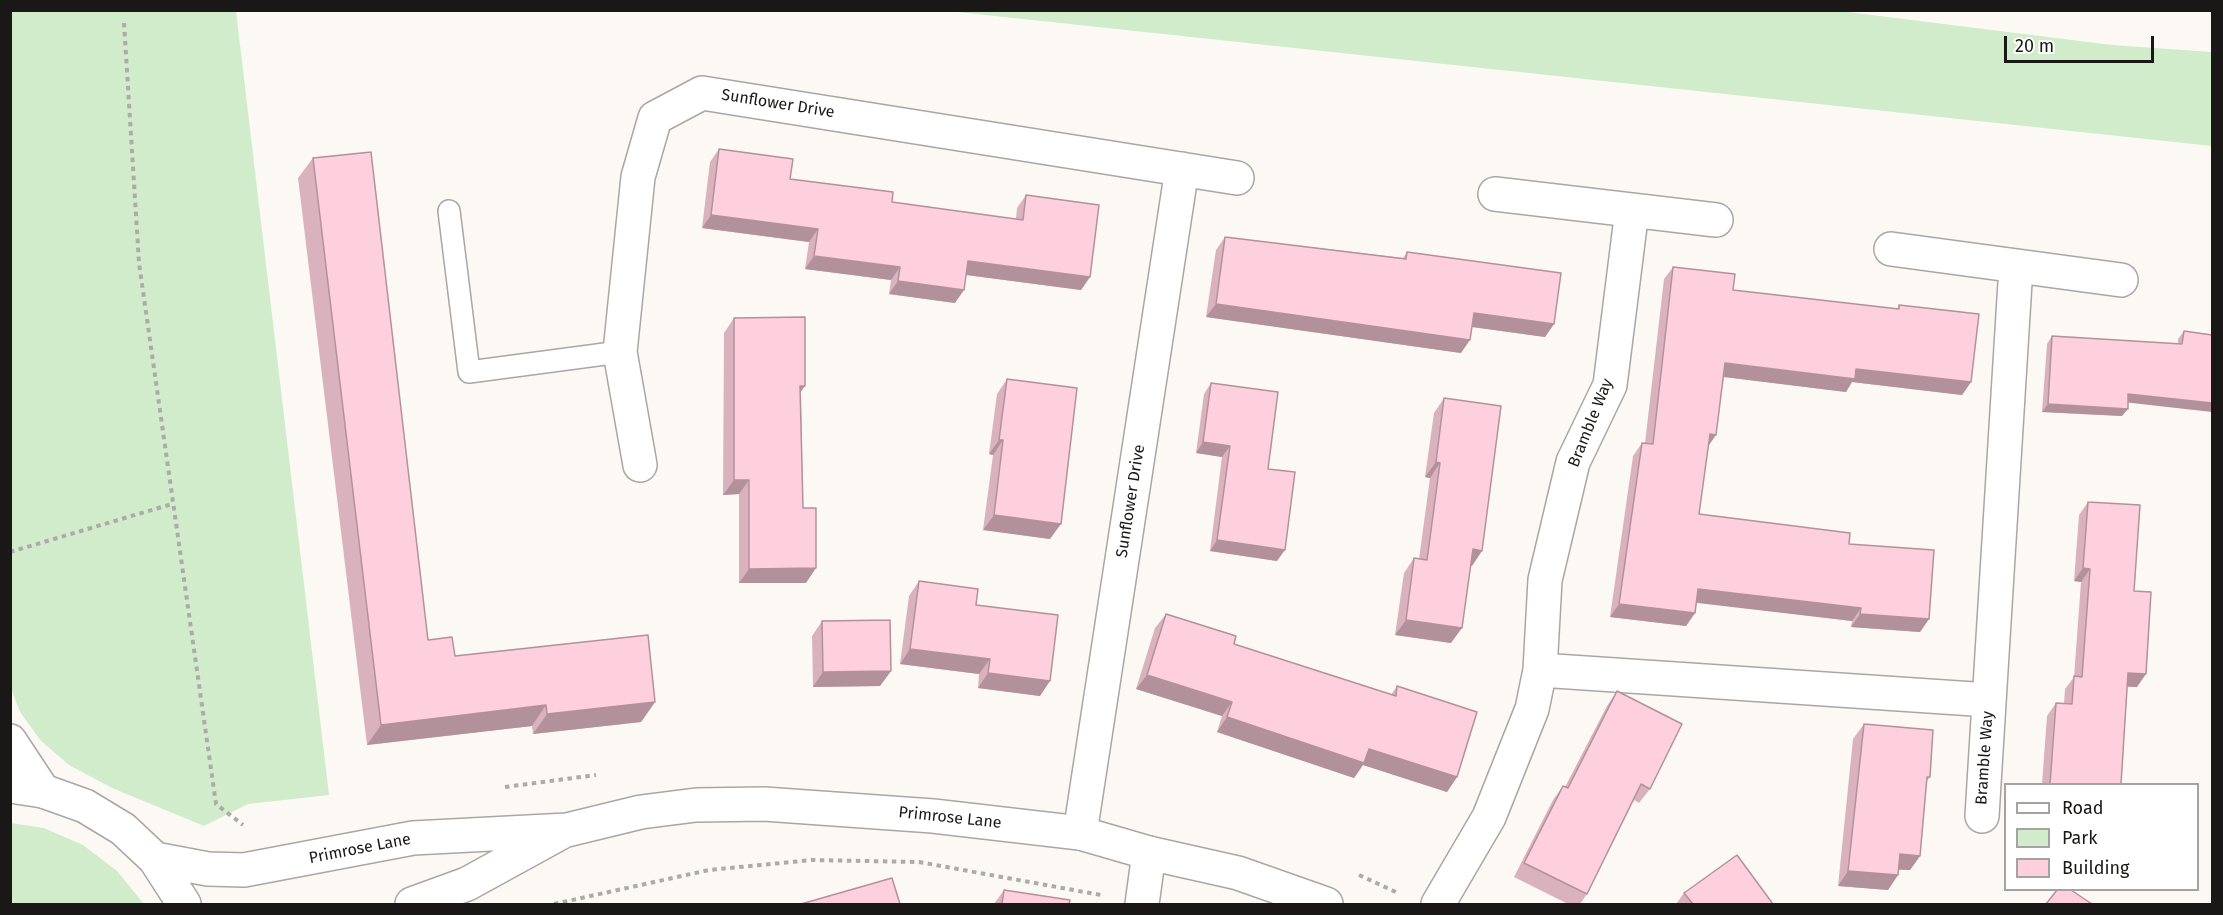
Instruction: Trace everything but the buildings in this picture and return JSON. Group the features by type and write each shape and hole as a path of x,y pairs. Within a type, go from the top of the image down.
{"street":[{"name":"Sunflower Drive","path":"640,465 620,352 638,177 655,118 702,93 1237,178"},
{"name":"Sunflower Drive","path":"1080,833 1182,170"},
{"path":"1494,194 1716,220"},
{"name":"Bramble Way","path":"1438,904 1489,817 1532,709 1540,670 1545,580 1573,462 1610,385 1632,210"},
{"path":"1891,249 2121,279"},
{"name":"Bramble Way","path":"1982,816 2016,266"},
{"name":"Bramble Way","path":"1540,670 1989,700"},
{"path":"10,741 43,791"},
{"path":"10,786 43,791 85,806 114,823 155,859 184,904"},
{"name":"Primrose Lane","path":"155,859 208,869 244,870 412,838 567,830 652,811 696,805 764,804 933,816 1080,833 1149,853 1238,873 1326,904"},
{"name":"Primrose Lane","path":"412,904 467,884 567,830"},
{"path":"1142,904 1149,853"}],"lane":[{"path":"449,211 469,372 620,352"}],"path":[{"path":"124,23 139,263 171,504 216,804 244,826 254,825"},
{"path":"10,552 171,504"},
{"path":"554,904 709,870 812,860 919,862 1081,889 1104,895"}],"green space":[{"path":"11,10 236,11 329,795 248,804 204,826 112,788 69,765 41,741 20,712 10,686"},
{"path":"948,11 1840,11 2112,45 2212,52 2212,146"},
{"path":"10,823 44,828 83,845 117,871 144,904 11,904"}]}
